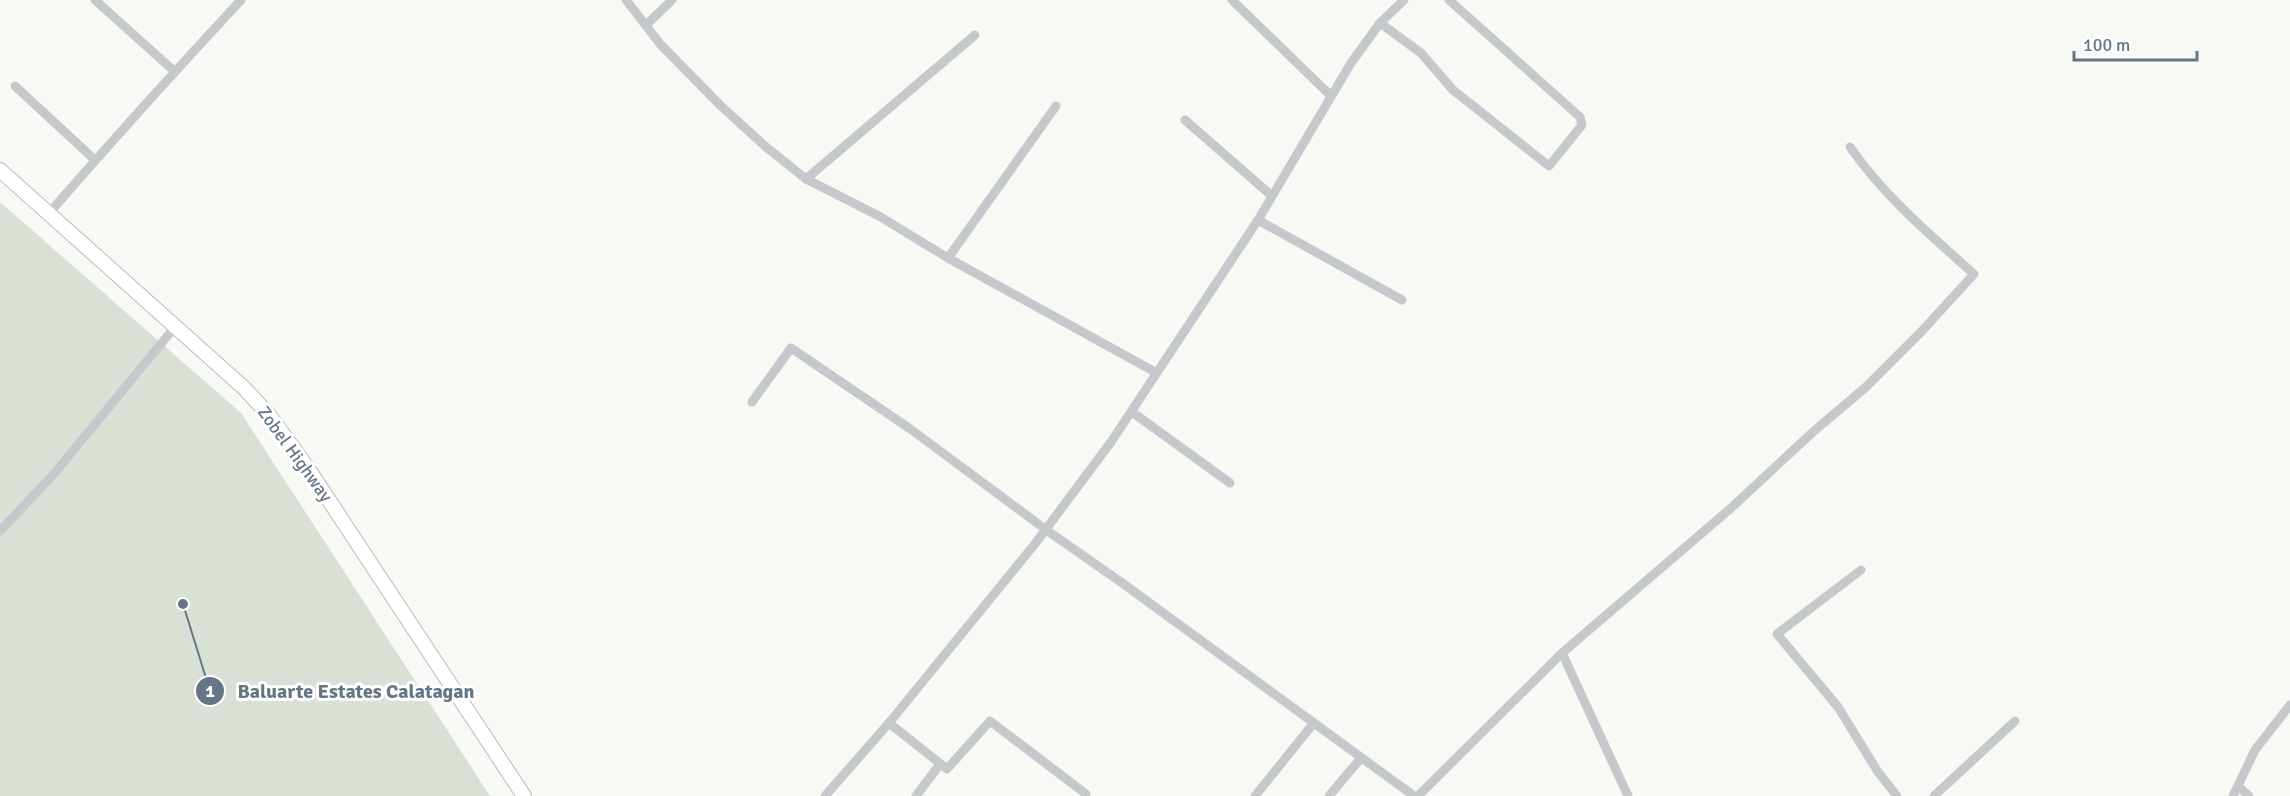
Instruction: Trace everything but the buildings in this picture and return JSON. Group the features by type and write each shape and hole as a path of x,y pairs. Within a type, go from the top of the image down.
{"main road":[{"name":"Zobel Highway","path":"0,170 50,212 174,328 244,388 269,414 307,467 524,796"}],"street":[{"path":"95,0 174,71"},
{"path":"626,0 661,45 721,106 806,179 879,216 948,258 1155,372"},
{"path":"646,25 672,0"},
{"path":"1232,0 1331,96"},
{"path":"825,796 889,723 1034,545 1132,412 1155,372 1258,220 1351,63 1380,23 1404,0"},
{"path":"1380,23 1421,54 1453,90 1549,166 1582,125 1580,117 1449,0"},
{"path":"50,212 237,1"},
{"path":"806,179 975,35"},
{"path":"15,86 95,160"},
{"path":"948,258 1056,106"},
{"path":"1185,120 1272,196"},
{"path":"752,402 791,348 909,428 1313,724 1416,796 1562,653 1731,508 1814,431 1866,387 1974,274 1921,227 1860,162 1850,147"},
{"path":"1258,220 1402,300"},
{"path":"0,531 53,475 174,328"},
{"path":"1132,412 1230,483"},
{"path":"1861,570 1777,634 1838,707 1878,772 1897,796"},
{"path":"1562,653 1628,796"},
{"path":"2233,796 2255,750 2290,705"},
{"path":"889,723 947,769 990,721 1086,794"},
{"path":"1934,796 2015,721"},
{"path":"1255,796 1313,724"},
{"path":"1329,796 1361,758"},
{"path":"916,796 940,764"},
{"path":"2238,786 2250,796"}],"shaded area":[{"path":"0,202 241,413 490,796 0,796"}],"place":[{"name":"Baluarte Estates Calatagan","path":"183,604"}]}
